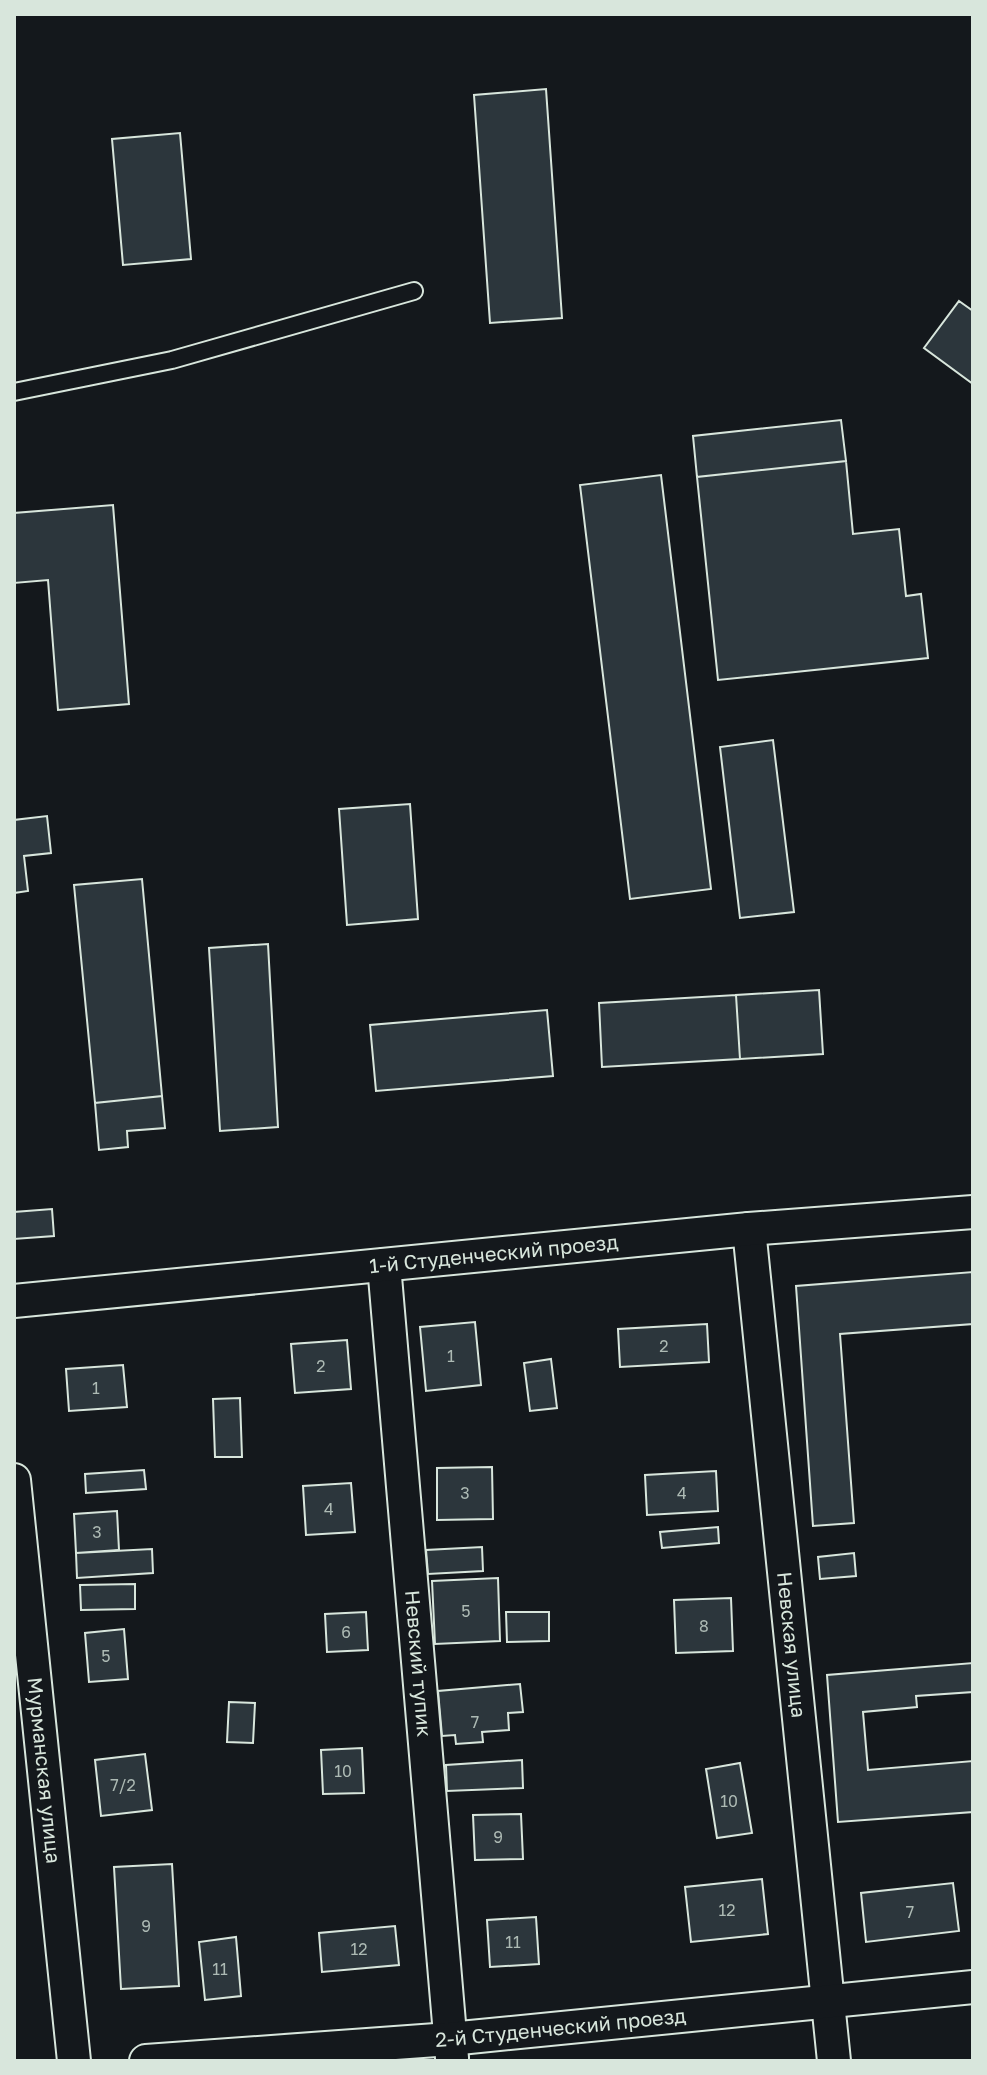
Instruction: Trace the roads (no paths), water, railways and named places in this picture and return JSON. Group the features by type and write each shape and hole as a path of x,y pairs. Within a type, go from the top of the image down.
{"street":[{"name":"1-й Студенческий проезд","path":"14,1301 749,1229 973,1212"},
{"name":"Невская улица","path":"749,1229 834,2061"},
{"name":"Невский тупик","path":"384,1265 451,2050"},
{"name":"Мурманская улица","path":"14,1480 74,2061"},
{"name":"2-й Студенческий проезд","path":"146,2061 451,2050 973,1987"}],"lane":[{"path":"14,392 172,360 414,291"}]}
